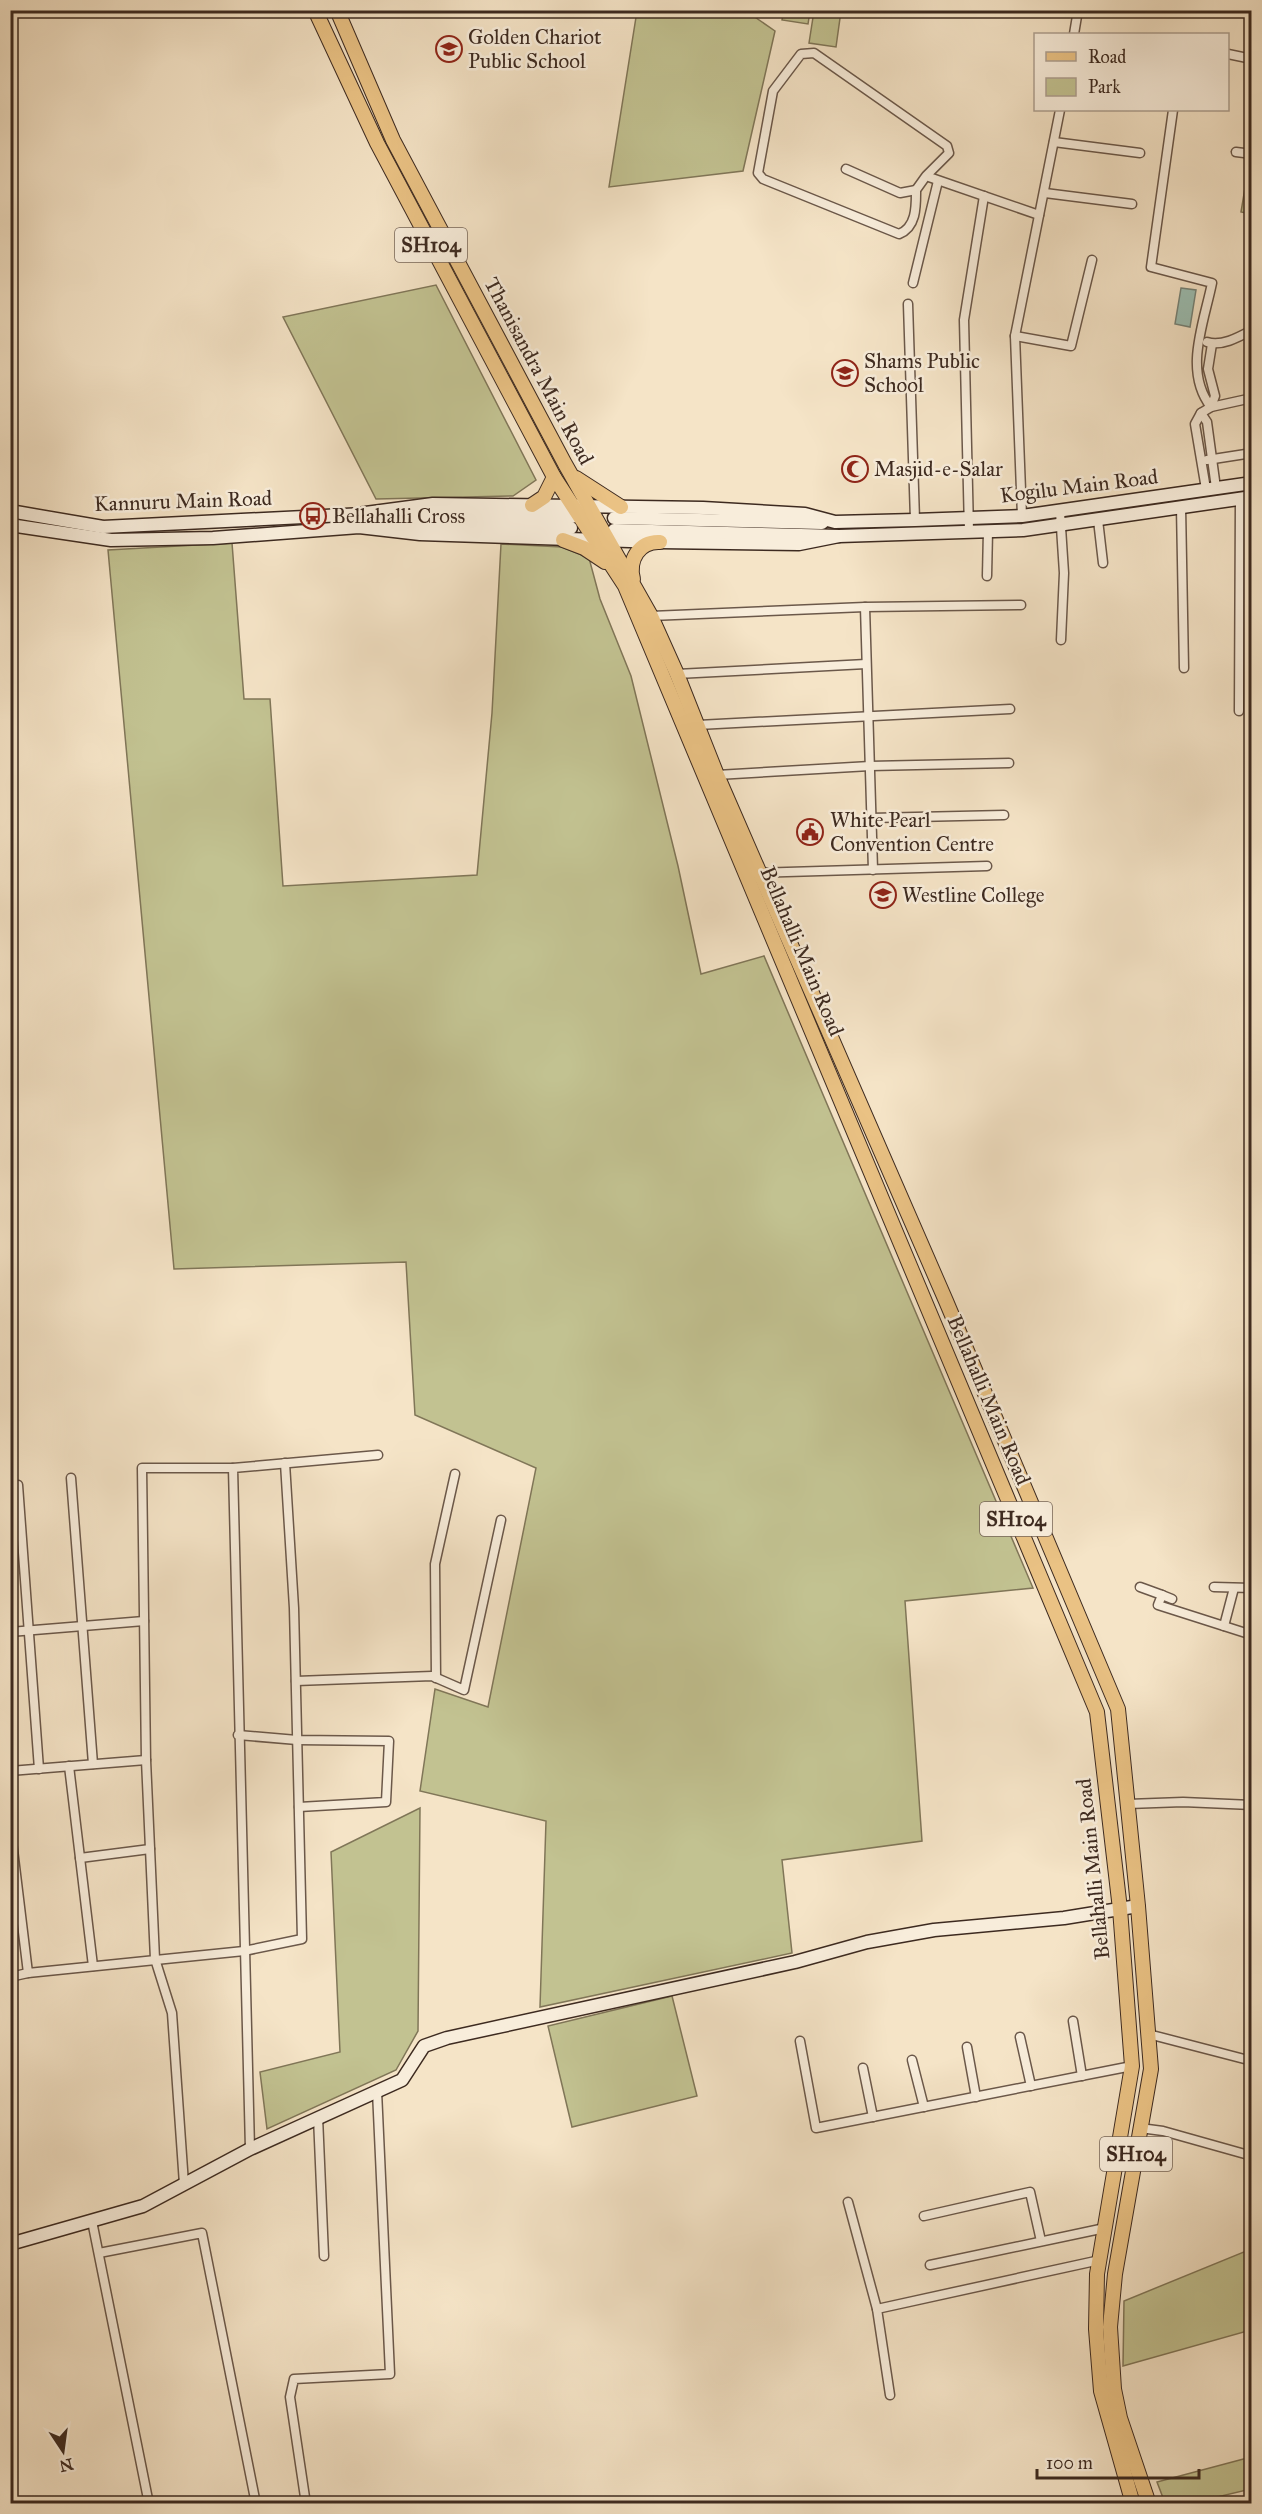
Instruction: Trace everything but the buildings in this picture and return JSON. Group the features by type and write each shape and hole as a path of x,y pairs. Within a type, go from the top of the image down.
{"main road":[{"name":"Thanisandra Main Road","path":"315,10 377,143 554,477 572,517"},
{"name":"Thanisandra Main Road","path":"337,10 393,140 568,471 598,522 615,524"},
{"path":"568,471 585,486 615,524 839,536"},
{"path":"532,505 544,497 554,477"},
{"name":"Kogilu Main Road","path":"839,536 969,525 1251,483"},
{"name":"Kogilu Main Road","path":"615,524 805,514 835,522 915,520 969,525 988,531 1062,526 1246,498"},
{"path":"359,521 434,504 532,505 572,517"},
{"path":"359,521 430,525 572,517 588,506 615,524 660,542"},
{"name":"Kannuru Main Road","path":"10,511 103,527 359,521"},
{"path":"10,525 111,540 213,538 432,515 572,517"},
{"name":"Bellahalli Main Road","path":"572,517 596,541 617,574 650,642 946,1301 1118,1709 1138,1906 1151,2069 1115,2274 1110,2327 1114,2389 1120,2418 1149,2504"},
{"path":"359,521 420,534 596,541 615,524 835,522"},
{"name":"Bellahalli Main Road","path":"615,524 635,584 698,724 753,873 1097,1712 1120,1909 1131,2066 1095,2302 1101,2391 1133,2504"},
{"path":"635,584 631,566 634,555 648,544 660,542 799,544 839,536"},
{"path":"563,540 594,554 617,574"},
{"path":"10,2244 143,2206 250,2149 402,2080 424,2046 447,2038 795,1962 867,1942 934,1930 1064,1918 1138,1906"}],"street":[{"path":"1074,33 1078,10"},
{"path":"1247,10 1251,11"},
{"path":"814,53 950,149 926,176 916,190 918,210 905,231 899,234 763,179 759,173 773,91 777,82 801,54 814,53"},
{"path":"1229,54 1251,59"},
{"path":"1022,516 1015,336 1060,111"},
{"path":"1173,111 1151,267 1212,283 1196,354 1197,380 1202,396 1210,407"},
{"path":"1054,142 1140,153"},
{"path":"1236,152 1251,154"},
{"path":"846,169 900,193 916,190"},
{"path":"926,176 1039,215"},
{"path":"913,283 938,181"},
{"path":"1045,193 1132,204"},
{"path":"969,525 964,320 984,196"},
{"path":"1015,336 1071,346 1092,260"},
{"path":"908,304 915,520"},
{"path":"1201,339 1212,344 1235,339 1251,330"},
{"path":"1210,407 1215,396 1208,369 1212,344"},
{"path":"1211,489 1201,461 1195,424 1201,413 1210,407 1251,398"},
{"path":"1201,413 1207,422 1213,459 1211,489"},
{"path":"1201,461 1251,453"},
{"path":"1239,711 1246,498"},
{"path":"1181,507 1184,668"},
{"path":"1060,512 1064,573 1061,640"},
{"path":"1098,520 1103,563"},
{"path":"987,576 988,531"},
{"path":"651,616 865,607 1021,605"},
{"path":"865,607 873,870"},
{"path":"677,674 866,663"},
{"path":"698,724 1011,709"},
{"path":"717,775 870,766 1009,763"},
{"path":"871,818 1004,815"},
{"path":"753,873 987,866"},
{"path":"184,2184 172,2013 155,1959 146,1760 142,1468 233,1468 378,1455"},
{"path":"10,1977 28,1973 244,1951 302,1939 296,1681 285,1463"},
{"path":"233,1468 250,2149"},
{"path":"436,1678 435,1564 455,1474"},
{"path":"71,1478 93,1764"},
{"path":"18,1485 39,1769"},
{"path":"296,1681 436,1678 464,1690 501,1520"},
{"path":"1140,1587 1172,1599"},
{"path":"1214,1587 1251,1588"},
{"path":"1224,1626 1234,1588"},
{"path":"1162,1596 1158,1605 1251,1635"},
{"path":"10,1632 144,1621"},
{"path":"238,1735 297,1740 389,1741 386,1802 299,1807"},
{"path":"10,1771 146,1760"},
{"path":"69,1766 93,1966"},
{"path":"1128,1804 1183,1802 1251,1806"},
{"path":"10,1825 28,1973"},
{"path":"80,1858 150,1849"},
{"path":"1073,2021 1082,2076"},
{"path":"1148,2034 1251,2061"},
{"path":"1020,2037 1031,2086"},
{"path":"800,2041 816,2128 1131,2066"},
{"path":"967,2047 976,2097"},
{"path":"912,2060 924,2107"},
{"path":"862,2068 873,2117"},
{"path":"306,2504 290,2397 294,2379 390,2374 377,2091"},
{"path":"318,2117 324,2256"},
{"path":"1140,2128 1163,2131 1251,2156"},
{"path":"924,2216 1030,2192 1041,2241"},
{"path":"848,2202 877,2309 890,2395"},
{"path":"92,2221 149,2504"},
{"path":"930,2265 1105,2228"},
{"path":"99,2253 202,2233 256,2504"},
{"path":"877,2309 1100,2260"}],"green space":[{"path":"637,11 746,11 775,31 743,171 609,187"},
{"path":"784,11 810,11 808,24 782,20"},
{"path":"814,11 841,11 836,47 809,43"},
{"path":"1249,164 1252,165 1251,214 1241,212"},
{"path":"436,285 536,480 513,496 376,499 283,317"},
{"path":"232,543 244,699 270,699 283,886 477,875 492,713 501,544 562,547 589,558 600,599 631,676 678,866 701,974 764,956 1033,1588 905,1601 922,1841 782,1860 792,1953 540,2007 546,1821 420,1791 435,1689 488,1707 536,1468 415,1415 406,1262 174,1269 108,550"},
{"path":"420,1808 418,2031 396,2070 267,2129 260,2072 340,2052 331,1852"},
{"path":"672,1996 697,2096 572,2127 548,2026"},
{"path":"1251,2249 1251,2330 1123,2366 1124,2301"},
{"path":"1251,2457 1251,2489 1192,2503 1165,2503 1157,2482"}],"water":[{"path":"1181,288 1196,290 1190,327 1175,324"}],"place":[{"name":"Golden Chariot Public School","path":"449,49"},
{"name":"Shams Public School","path":"845,373"},
{"name":"Masjid-e-Salar","path":"855,469"},
{"name":"Bellahalli Cross","path":"313,516"},
{"name":"White Pearl Convention Centre","path":"810,832"},
{"name":"Westline College","path":"883,895"}]}
